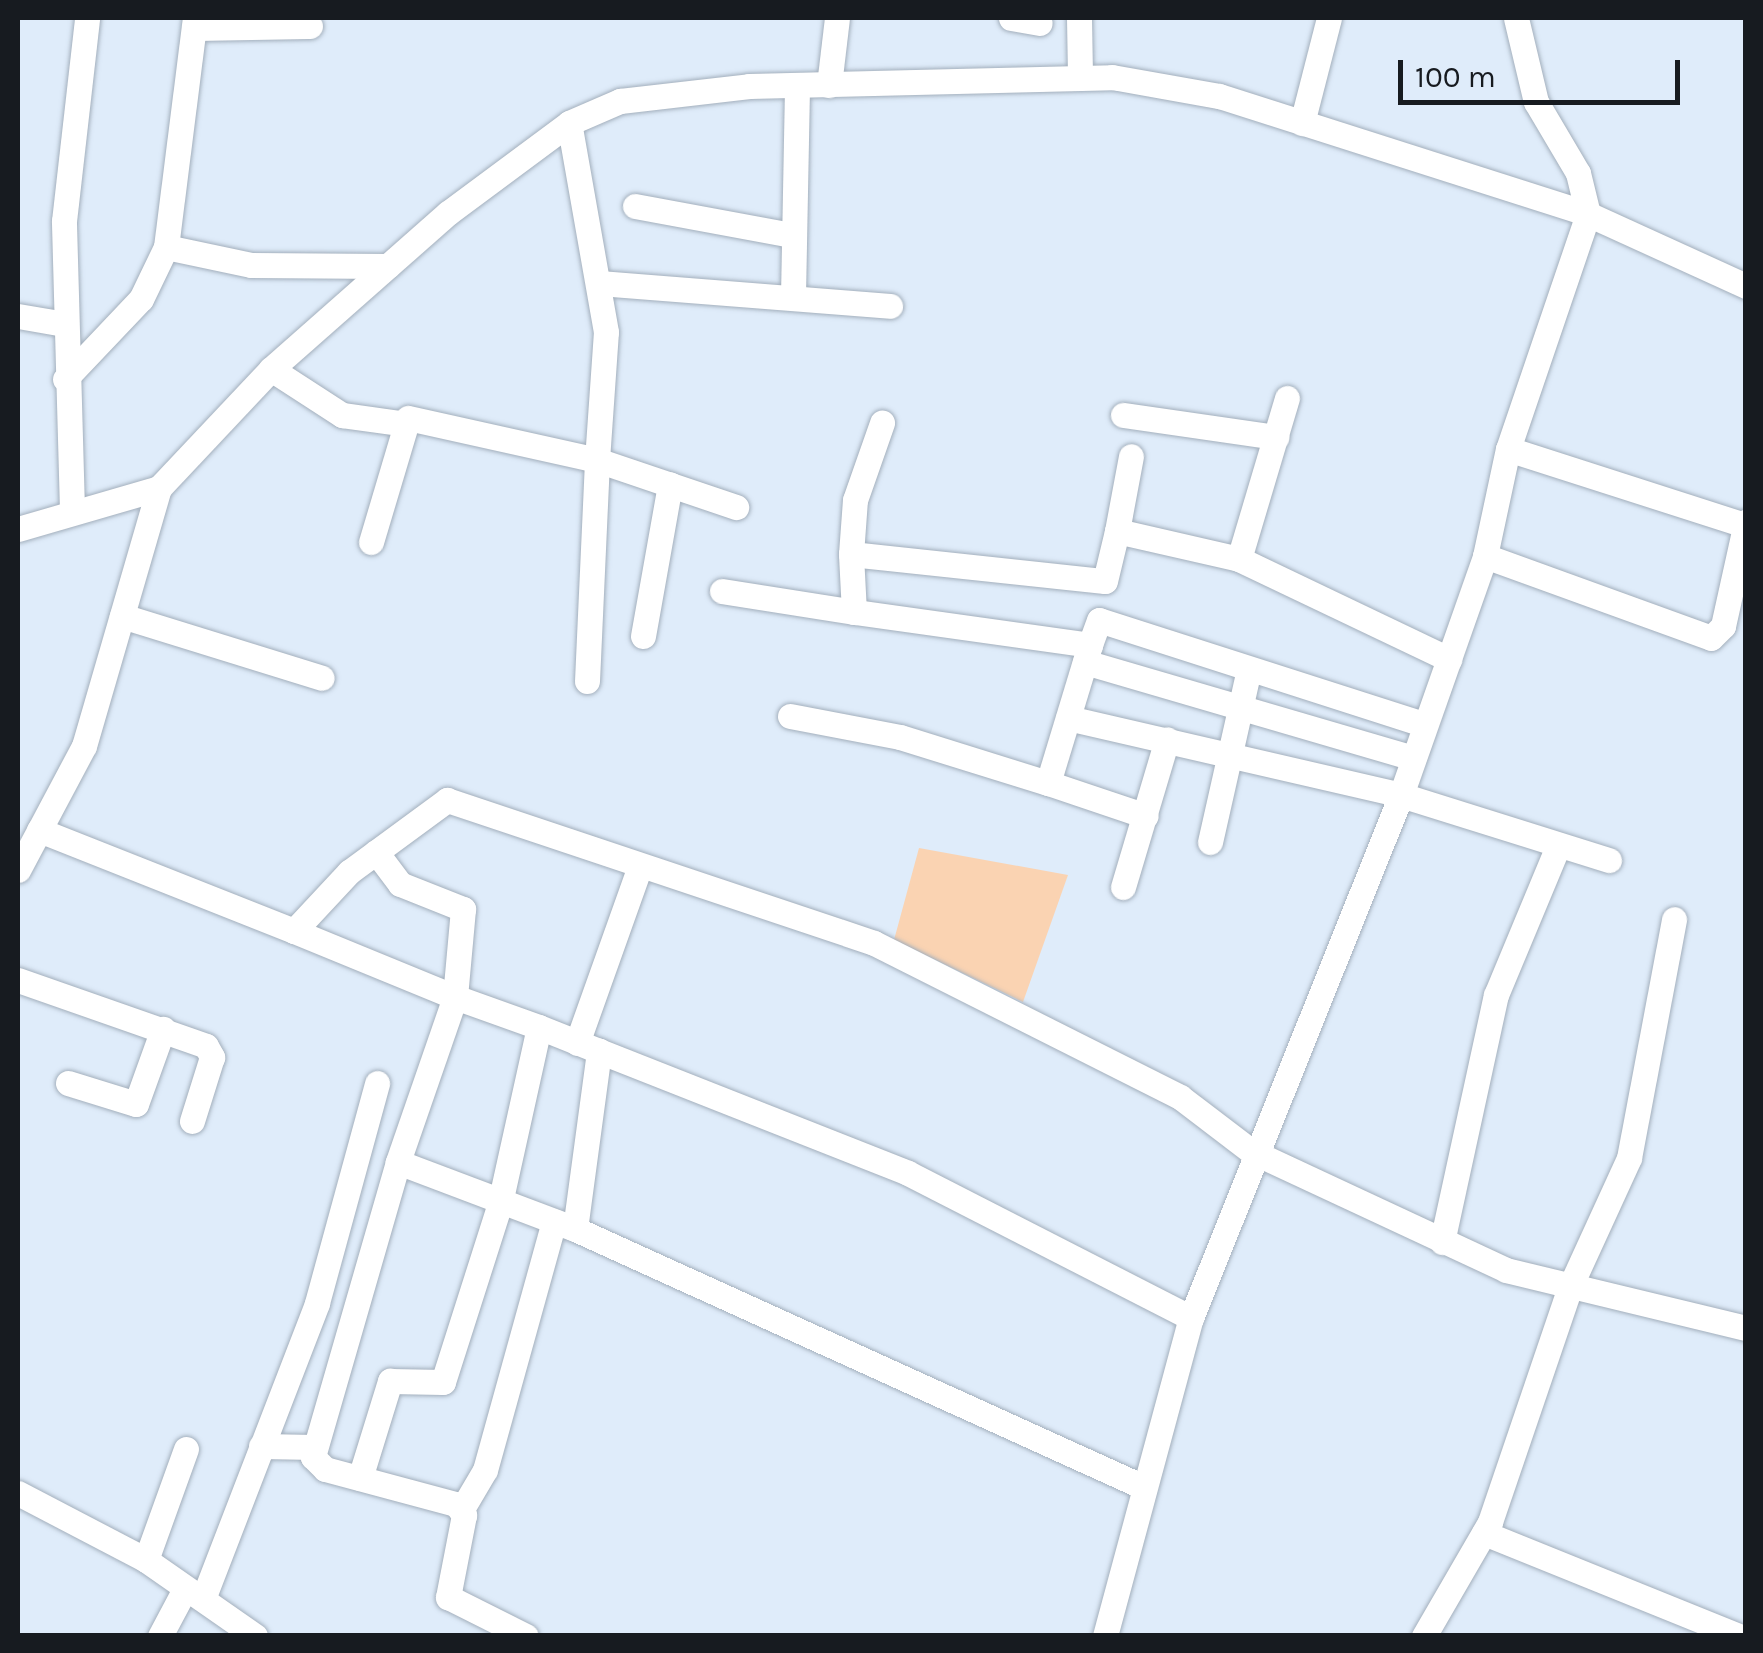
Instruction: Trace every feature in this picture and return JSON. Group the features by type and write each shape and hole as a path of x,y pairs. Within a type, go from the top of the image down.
{"street":[{"path":"72,510 65,379 64,221 87,18"},
{"path":"829,84 837,18"},
{"path":"1011,18 1040,23"},
{"path":"1079,18 1080,78"},
{"path":"1302,122 1330,18"},
{"path":"1105,1636 1139,1485 1191,1318 1251,1151 1401,794 1485,556 1508,450 1588,214 1578,173 1536,102 1516,18"},
{"path":"65,379 141,299 166,247 195,23 310,26"},
{"path":"1191,1318 908,1173 294,931 25,849 84,746 159,488 271,369 388,266 569,123 620,100 829,84 1080,78 1219,96 1588,214 1745,282"},
{"path":"793,296 791,235 798,86"},
{"path":"569,123 599,284 597,460 587,680"},
{"path":"635,206 791,235"},
{"path":"166,247 251,265 388,266"},
{"path":"599,284 890,306"},
{"path":"18,316 65,324"},
{"path":"271,369 342,415 400,424"},
{"path":"1240,559 1287,398"},
{"path":"1123,415 1276,436"},
{"path":"371,542 400,424 408,418 597,460 736,508"},
{"path":"854,612 851,554 856,500 882,424"},
{"path":"1485,556 1710,638 1723,626 1745,524 1508,450"},
{"path":"1048,783 1091,642 1131,456"},
{"path":"643,636 670,484"},
{"path":"18,529 72,510 159,488"},
{"path":"1117,531 1240,559 1449,659"},
{"path":"851,554 1105,581"},
{"path":"722,591 1091,642 1250,669 1423,724"},
{"path":"122,616 322,678"},
{"path":"1091,642 1242,706 1413,758"},
{"path":"1210,842 1234,757 1250,669"},
{"path":"790,716 900,737 1146,816"},
{"path":"1068,718 1401,794 1610,860"},
{"path":"1123,887 1166,739"},
{"path":"294,931 376,852 447,800 638,870 874,943 1180,1097 1251,1151 1442,1242 1570,1287 1746,1328"},
{"path":"1442,1242 1496,995 1558,846"},
{"path":"376,852 400,884 463,909 455,997 398,1162 315,1447 325,1469 462,1509"},
{"path":"526,1636 448,1597 462,1509 484,1470 564,1225 588,1047 638,870"},
{"path":"1424,1636 1484,1533 1526,1435 1570,1287 1640,1122 1674,920"},
{"path":"18,980 211,1050 192,1120"},
{"path":"360,1478 390,1382 443,1382 500,1203 539,1027"},
{"path":"68,1083 136,1104 163,1030"},
{"path":"160,1636 194,1594 262,1446 317,1303 377,1083"},
{"path":"398,1162 564,1225 1139,1485"},
{"path":"262,1446 315,1447"},
{"path":"146,1560 186,1449"},
{"path":"18,1493 146,1560 255,1636"},
{"path":"1484,1533 1732,1634"}],"shaded area":[{"path":"919,848 1068,875 1023,1002 894,940"}]}
